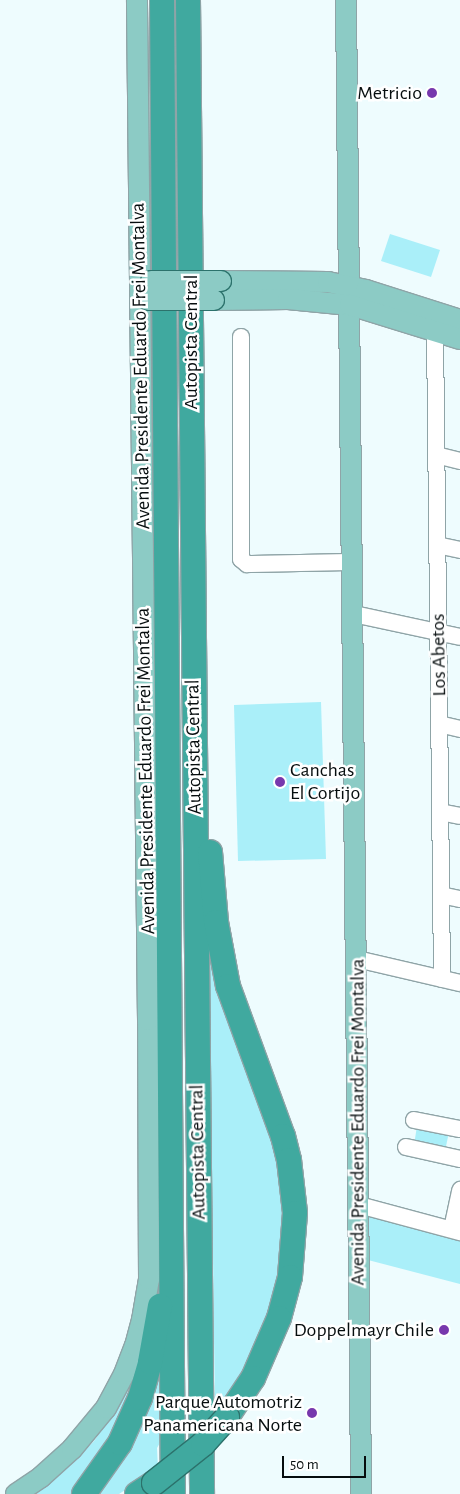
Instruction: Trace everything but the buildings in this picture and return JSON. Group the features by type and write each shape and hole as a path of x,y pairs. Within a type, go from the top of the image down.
{"highway":[{"name":"Autopista Central","path":"154,1490 170,1219 162,0"},
{"name":"Autopista Central","path":"188,0 202,1494"},
{"path":"154,1490 203,1444 226,1417 253,1378 280,1318 290,1277 294,1213 289,1160 283,1136 228,986 216,922 208,833 194,762"},
{"path":"84,1494 120,1443 144,1385 153,1348 170,1219"}],"main road":[{"name":"Avenida Presidente Eduardo Frei Montalva","path":"16,1494 41,1477 72,1449 106,1408 130,1360 142,1320 147,1292 150,1254 145,291 137,0"},
{"name":"Avenida Presidente Eduardo Frei Montalva","path":"346,0 354,614 361,1494"},
{"path":"145,291 221,281 312,281 435,332 460,340"},
{"path":"145,291 214,300 288,300 350,296 460,320"}],"street":[{"name":"Los Abetos","path":"435,332 442,979"},
{"path":"240,337 241,559 247,564 353,562"},
{"path":"436,455 460,461"},
{"path":"437,545 460,550"},
{"path":"354,614 460,637"},
{"path":"439,724 460,729"},
{"path":"440,812 460,816"},
{"path":"441,895 460,899"},
{"path":"357,959 460,983"},
{"path":"414,1120 460,1129"},
{"path":"406,1147 460,1159"},
{"path":"359,1205 456,1230 460,1190"}],"shaded area":[{"path":"390,234 440,250 431,277 381,261"},
{"name":"Canchas El Cortijo","path":"321,702 326,859 238,861 234,705"},
{"path":"209,939 273,1128 287,1199 282,1270 258,1353 215,1416"},
{"path":"417,1126 449,1132 445,1151 414,1145"},
{"path":"367,1214 460,1240 460,1284 368,1260"},
{"path":"160,1369 161,1441 157,1448 158,1469 119,1494 95,1494"},
{"path":"127,1392 136,1395 75,1494 33,1494 69,1466 94,1441"}],"place":[{"name":"Metricio","path":"432,93"},
{"name":"Canchas El Cortijo","path":"280,782"},
{"name":"Doppelmayr Chile","path":"444,1330"},
{"name":"Parque Automotriz Panamericana Norte","path":"312,1413"}]}
